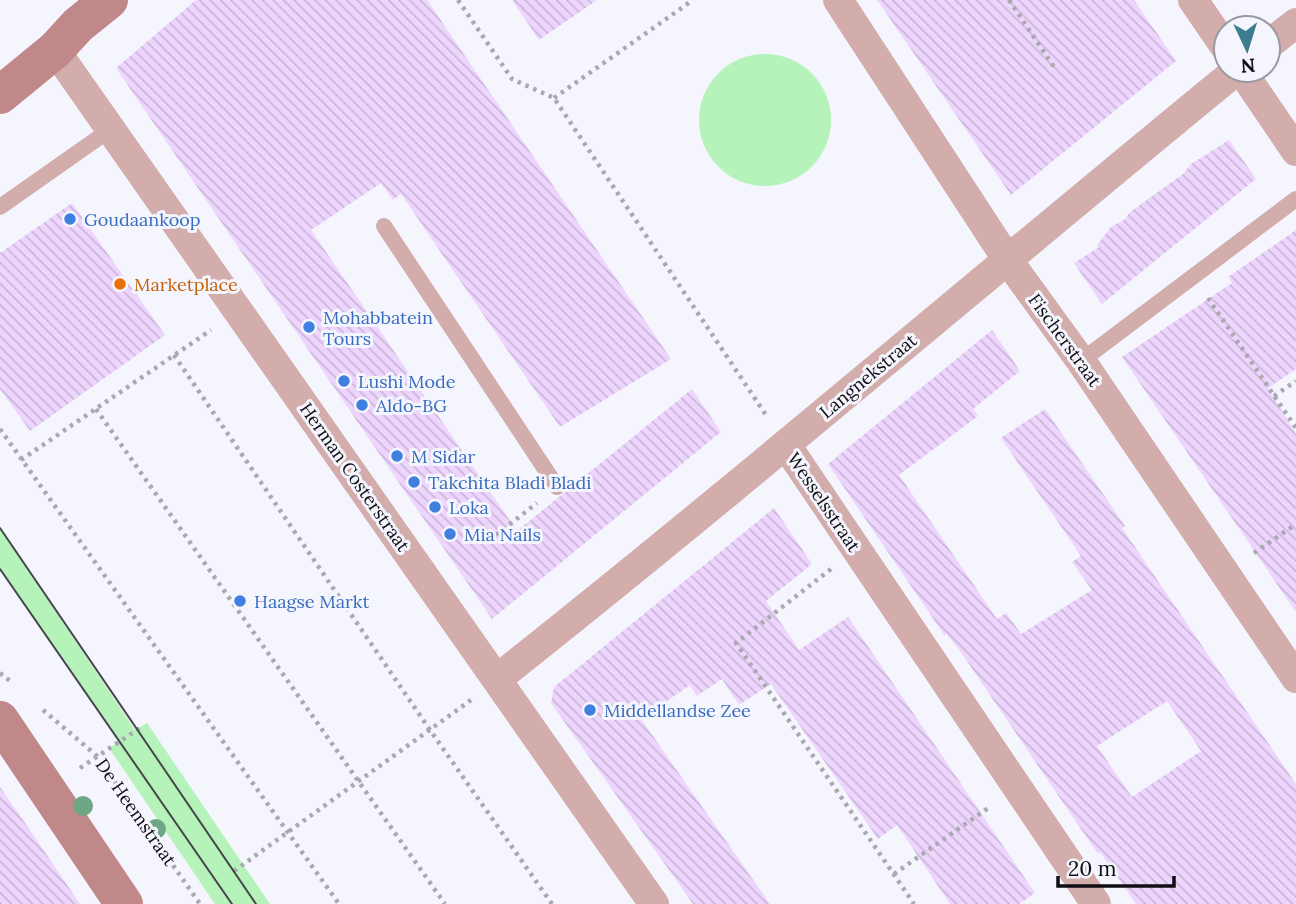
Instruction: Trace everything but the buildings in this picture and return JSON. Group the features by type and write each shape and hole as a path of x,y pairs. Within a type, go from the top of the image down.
{"street":[{"path":"0,95 55,50 109,0"},
{"name":"Fischerstraat","path":"838,0 1007,259 1081,361 1296,678"},
{"path":"1193,0 1212,28"},
{"path":"1282,34 1296,23"},
{"name":"Herman Costerstraat","path":"55,50 654,904"},
{"name":"Langnekstraat","path":"497,679 786,445 1007,259 1222,84"},
{"path":"1249,84 1296,151"},
{"name":"Wesselsstraat","path":"786,445 1096,904"},
{"path":"7,714 47,790 124,904"}],"lane":[{"path":"0,207 111,130"},
{"path":"1081,361 1296,199"},
{"path":"384,226 557,487"}],"path":[{"path":"458,0 512,79 554,99 693,0"},
{"path":"1009,0 1056,70"},
{"name":"Wesselsstraat","path":"554,99 786,445"},
{"path":"1193,276 1296,428"},
{"path":"21,460 237,309"},
{"path":"174,355 552,904"},
{"path":"1274,396 1296,381"},
{"path":"96,409 445,904"},
{"path":"0,429 339,904"},
{"path":"496,535 539,501"},
{"path":"1225,573 1296,524"},
{"path":"857,550 736,643 914,904"},
{"path":"0,673 7,714"},
{"path":"234,872 497,679"},
{"name":"De Heemstraat","path":"37,704 97,756 200,904"},
{"path":"47,790 143,726"},
{"path":"894,874 1018,788"}],"green space":[{"path":"765,54 790,59 812,73 826,95 831,120 826,145 812,167 790,181 765,186 740,181 718,167 704,145 699,120 704,95 718,73 740,59"},
{"path":"0,528 135,730 147,723 270,904 215,904 109,748 120,741 0,569"}],"tram line":[{"path":"0,528 256,904"},
{"path":"0,569 232,904"}],"place":[{"name":"Goudaankoop","path":"70,219"},
{"name":"Marketplace","path":"120,284"},
{"name":"Mohabbatein Tours","path":"309,327"},
{"name":"Lushi Mode","path":"344,381"},
{"name":"Aldo-BG","path":"362,405"},
{"name":"M Sidar","path":"397,456"},
{"name":"Takchita Bladi Bladi","path":"414,482"},
{"name":"Loka","path":"435,507"},
{"name":"Mia Nails","path":"450,534"},
{"name":"Haagse Markt","path":"240,601"},
{"name":"Middellandse Zee","path":"590,710"}]}
